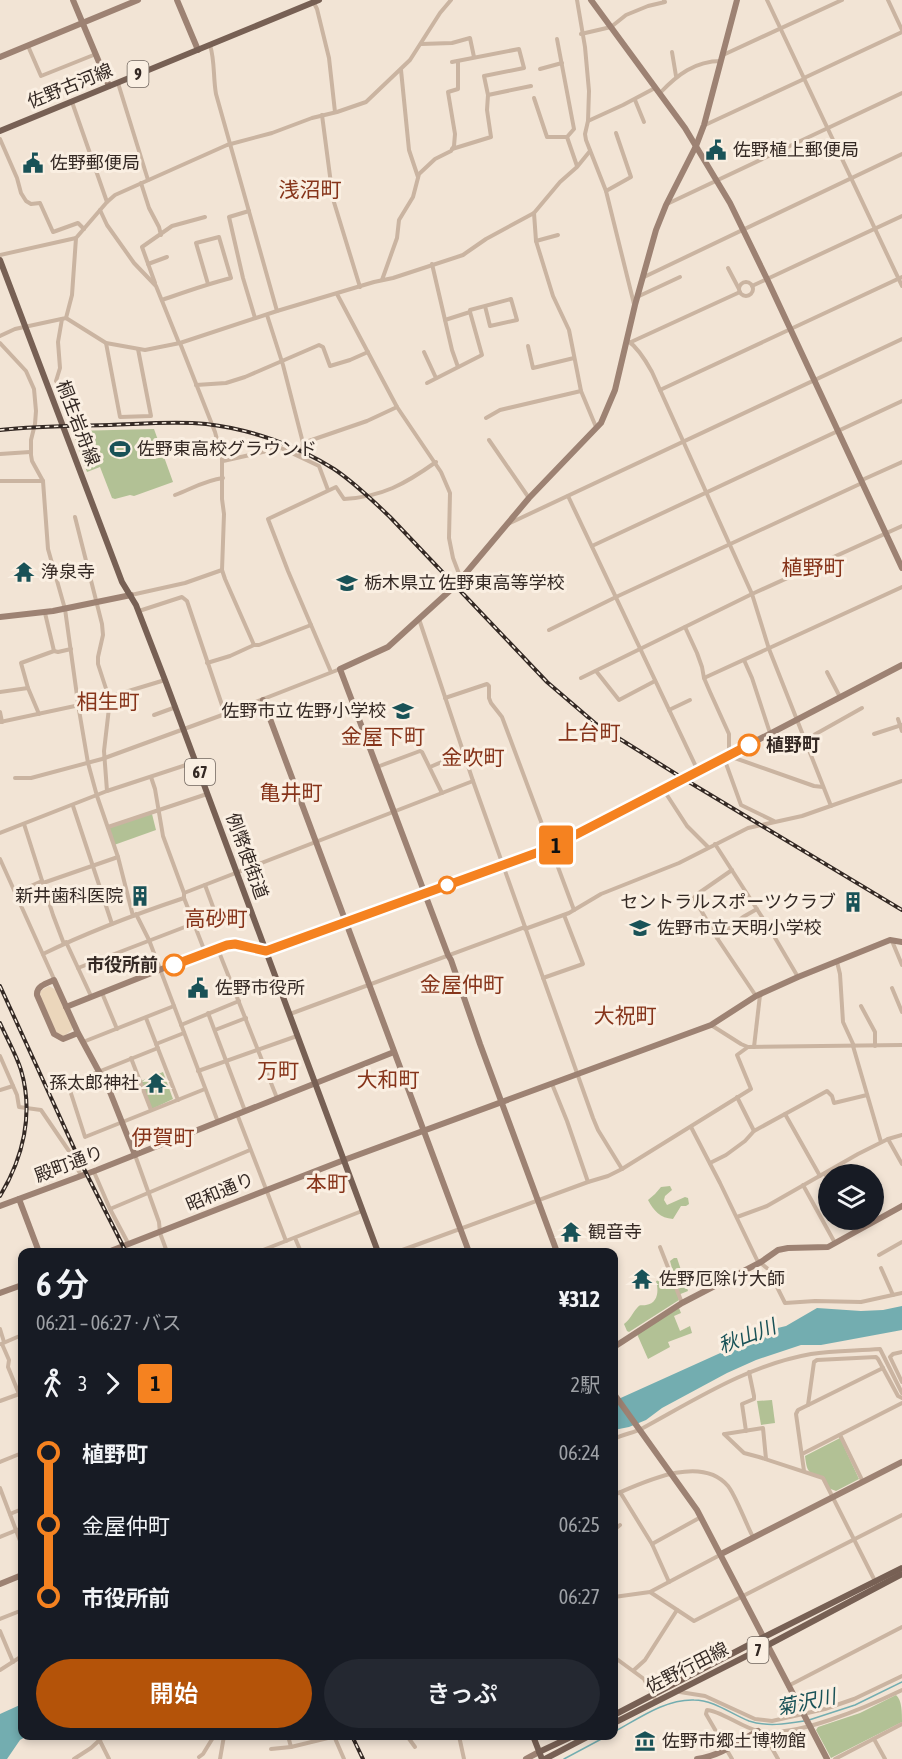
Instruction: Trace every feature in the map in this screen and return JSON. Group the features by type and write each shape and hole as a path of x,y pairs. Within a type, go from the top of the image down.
{"main road":[{"name":"佐野古河線","path":"0,131 315,1"},
{"name":"桐生岩舟線","path":"0,260 122,582 131,595"},
{"name":"例幣使街道","path":"131,595 176,707 377,1248"},
{"name":"佐野行田線","path":"618,1713 676,1691 768,1645 902,1568"},
{"name":"佐野行田線","path":"618,1721 764,1637 902,1574"},
{"path":"534,1740 544,1759 581,1740"},
{"path":"539,1752 564,1740"}],"street":[{"path":"73,0 109,86"},
{"path":"0,57 138,0"},
{"path":"177,0 198,50"},
{"path":"56,381 60,368 58,342 72,295 76,238 106,202 141,183 231,145 366,102 410,60 451,0"},
{"path":"577,0 590,91 585,134 606,191 636,301"},
{"path":"591,0 658,90 717,181 791,329 902,568"},
{"path":"581,34 611,27 626,15 665,2 664,0"},
{"path":"15,778 31,778 104,758 263,700 381,651 461,580 529,498 596,428 607,411 629,341 636,301 656,230 704,125 737,0"},
{"path":"767,0 902,286"},
{"path":"588,121 658,90 688,69 722,58 842,0"},
{"path":"704,125 902,31 888,0"},
{"path":"315,1 329,58 335,112"},
{"path":"421,44 452,43 470,38 474,57"},
{"path":"534,98 548,137 567,137 574,129 574,123 567,99 557,39"},
{"path":"210,45 214,58 216,94 277,311"},
{"path":"28,46 40,76 96,54"},
{"path":"382,280 397,238 399,220 413,196 418,177 428,165 452,149 490,137 488,95 484,76 524,68 519,49 452,62"},
{"path":"672,52 676,76"},
{"path":"452,149 455,134 448,92 458,89 458,61"},
{"path":"540,69 562,63"},
{"path":"401,70 409,150 418,177"},
{"path":"117,82 148,180"},
{"path":"488,95 531,86"},
{"path":"666,205 902,93"},
{"path":"635,100 644,122"},
{"path":"72,101 106,202"},
{"path":"322,116 333,199 360,287"},
{"path":"606,191 631,177 616,133"},
{"path":"567,137 577,167"},
{"path":"0,139 21,193 31,204 40,203 53,232 78,223 84,228"},
{"path":"0,336 26,326 64,318 106,342 145,350 180,343 463,255 480,242 534,213 590,151"},
{"path":"643,277 902,154"},
{"path":"141,183 148,208 161,235"},
{"path":"100,210 107,225 134,263 156,286"},
{"path":"249,211 229,217 255,318"},
{"path":"534,213 536,241 553,296 569,330 581,391 596,428"},
{"path":"752,286 902,216"},
{"path":"205,217 172,226 142,247 215,432 223,461 222,570 254,645"},
{"path":"536,241 558,235"},
{"path":"162,300 231,278 219,237 196,243 208,284"},
{"path":"0,255 76,238"},
{"path":"148,264 167,257"},
{"path":"432,264 458,367"},
{"path":"728,268 744,296 752,292 752,286"},
{"path":"636,301 680,277"},
{"path":"660,390 900,278"},
{"path":"740,291 741,285 745,283 752,286"},
{"path":"629,341 740,291"},
{"path":"337,294 397,407 436,462 450,493 449,538 461,580"},
{"path":"445,320 470,312 470,310 511,299 517,320 490,326 485,306"},
{"path":"427,383 482,355 470,312"},
{"path":"267,315 282,361 303,443 300,456"},
{"path":"506,524 902,339"},
{"path":"629,341 649,366 731,545 752,594 769,649 831,806"},
{"path":"106,342 120,417 151,416 138,349"},
{"path":"0,343 26,371 34,389 36,411 30,453 43,482 48,549 65,609 88,763 97,796 118,856 134,915 149,940 218,1122"},
{"path":"196,385 234,381 319,345 323,347 330,366 368,352"},
{"path":"528,346 533,368 574,358"},
{"path":"424,352 436,378"},
{"path":"486,418 500,410 581,391"},
{"path":"592,546 902,401"},
{"path":"303,443 367,421 397,407"},
{"path":"489,440 529,498"},
{"path":"223,461 281,448 319,466 328,490"},
{"path":"0,454 30,453"},
{"path":"331,672 268,519 336,487 344,500 382,494 416,477 436,462"},
{"path":"549,630 902,462"},
{"path":"175,495 202,485 211,479 223,478"},
{"path":"0,481 43,482"},
{"path":"568,496 698,771"},
{"path":"75,517 103,635 98,664 109,698 104,758 107,791"},
{"path":"581,678 752,594 902,526"},
{"path":"0,617 45,613 96,603 185,583 222,570"},
{"path":"704,678 902,587"},
{"path":"139,611 185,598 225,714"},
{"path":"45,613 54,651"},
{"path":"418,619 502,865 598,1130 622,1169"},
{"path":"207,663 311,625"},
{"path":"686,627 698,653 704,678 729,734 727,757 741,805 774,822"},
{"path":"39,714 21,663 54,651 71,649"},
{"path":"744,660 770,734"},
{"path":"66,1007 217,947 235,944 266,951 550,848 902,664"},
{"path":"340,669 451,960 556,1248"},
{"path":"596,671 620,700 656,681"},
{"path":"827,672 840,697"},
{"path":"0,712 1,722 109,698 165,680"},
{"path":"445,698 487,684 489,686 489,698 508,733 574,910"},
{"path":"0,692 28,688"},
{"path":"263,700 468,1248"},
{"path":"669,710 690,700"},
{"path":"154,715 176,707"},
{"path":"805,740 862,708"},
{"path":"898,719 902,731"},
{"path":"874,734 901,725"},
{"path":"377,767 420,751 424,753 442,793"},
{"path":"430,767 463,753"},
{"path":"727,757 823,787"},
{"path":"0,833 107,791 196,762"},
{"path":"151,777 163,836 205,952"},
{"path":"43,954 237,872 473,781"},
{"path":"290,1014 564,915 601,894 679,862 748,828 802,816 902,782"},
{"path":"663,789 687,826 708,847"},
{"path":"108,827 208,793"},
{"path":"73,806 112,924"},
{"path":"24,824 65,943 91,997"},
{"path":"715,844 798,977"},
{"path":"15,893 118,856"},
{"path":"0,860 78,1033 99,1071 122,1122 149,1193 166,1248"},
{"path":"732,870 694,896 717,938 758,995 754,1047"},
{"path":"78,968 216,915 205,885"},
{"path":"717,938 742,917 757,909"},
{"path":"543,978 582,964 564,915"},
{"path":"892,940 902,942"},
{"path":"892,940 902,965"},
{"name":"昭和通り","path":"120,1248 266,1189 711,1025 758,995 892,940"},
{"path":"217,947 277,1098"},
{"path":"837,962 843,1022 853,1046 881,1142"},
{"path":"54,980 42,985 37,991 41,1005 56,1036 63,1039 78,1033"},
{"path":"892,988 902,1012"},
{"path":"102,993 117,1029"},
{"path":"181,1025 239,1001"},
{"path":"83,1042 174,1006"},
{"path":"861,1006 875,1032 875,1046"},
{"path":"208,1013 245,1111"},
{"path":"146,1018 178,1100"},
{"path":"215,1030 246,1018"},
{"path":"711,1025 748,1047 902,1045"},
{"path":"184,1033 132,1058 68,1084 85,1137 205,1089"},
{"path":"198,1071 298,1036"},
{"path":"408,1248 622,1169 751,1089 737,1055 748,1047"},
{"name":"殿町通り","path":"0,1206 394,1052"},
{"path":"0,1056 20,1107 41,1110 71,1154 81,1176"},
{"path":"132,1058 151,1110"},
{"path":"551,1084 567,1121 588,1182"},
{"path":"0,1090 13,1086"},
{"path":"710,1163 726,1155 754,1131 827,1091 834,1103 867,1095"},
{"path":"737,1097 754,1131"},
{"path":"237,1114 286,1241"},
{"path":"785,1114 818,1172"},
{"path":"691,1127 757,1260 768,1269 785,1303 861,1302 902,1293"},
{"path":"841,1164 881,1142 902,1135"},
{"path":"888,1139 902,1164"},
{"path":"110,1209 250,1150"},
{"path":"94,1171 129,1245"},
{"path":"737,1217 767,1206 818,1177"},
{"path":"803,1185 835,1243"},
{"path":"19,1199 37,1248"},
{"path":"618,1344 682,1303 761,1263 778,1250 821,1248 835,1243 902,1206"},
{"path":"268,1248 363,1211"},
{"path":"295,1238 299,1248"},
{"path":"879,1255 902,1242"},
{"path":"660,1247 682,1303"},
{"path":"881,1268 893,1295"},
{"path":"0,1293 18,1286"},
{"path":"0,1329 2,1343 9,1360 8,1367 18,1387"},
{"path":"2,1343 18,1337"},
{"path":"618,1437 748,1372 784,1360 812,1354 880,1349 902,1393"},
{"path":"902,1352 890,1357 902,1382"},
{"path":"802,1454 902,1400 876,1357 817,1360 814,1362 808,1405"},
{"path":"804,1471 796,1414 798,1410 883,1368"},
{"path":"746,1431 742,1404 754,1400 748,1372"},
{"path":"0,1401 18,1394"},
{"path":"618,1402 701,1518 827,1759"},
{"path":"766,1459 764,1428 724,1434 744,1453 823,1478 877,1584"},
{"path":"840,1435 863,1482"},
{"path":"0,1462 18,1455"},
{"path":"618,1596 650,1592 902,1462"},
{"path":"669,1582 652,1544 620,1492 671,1473 710,1473 728,1487 753,1538"},
{"path":"0,1488 18,1535"},
{"path":"10,1514 18,1511"},
{"path":"650,1592 694,1621 902,1515"},
{"path":"652,1544 701,1518"},
{"path":"0,1537 16,1530"},
{"path":"0,1584 18,1577"},
{"path":"634,1670 645,1660 677,1610"},
{"path":"0,1619 18,1612"},
{"path":"788,1686 902,1627"},
{"path":"0,1631 13,1662"},
{"path":"0,1670 18,1659"},
{"path":"618,1660 645,1679 655,1698"},
{"path":"676,1691 712,1698 755,1719 772,1720 803,1715 854,1699 902,1676"},
{"path":"732,1759 706,1714 707,1710 761,1731 776,1732 857,1711 901,1690 902,1696"},
{"path":"835,1759 902,1724"},
{"path":"697,1759 710,1757 761,1731"},
{"path":"761,1731 778,1759"},
{"path":"874,1739 885,1759"},
{"path":"199,1757 211,1740"},
{"path":"220,1759 223,1740"},
{"path":"289,1740 291,1747"},
{"path":"271,1749 319,1740"},
{"path":"337,1740 344,1759"},
{"path":"409,1740 415,1747"},
{"path":"460,1740 464,1759"},
{"path":"74,1759 100,1741 109,1759"},
{"path":"526,1759 539,1752"}],"green space":[{"name":"佐野東高校グラウンド","path":"154,429 173,482 134,496 115,499 112,498 100,467 87,472 72,431"},
{"path":"152,814 156,830 114,845 109,827"},
{"path":"163,1072 173,1099 152,1109 141,1081"},
{"path":"670,1186 672,1190 664,1200 667,1205 685,1197 688,1198 689,1204 681,1206 673,1219 658,1213 648,1200 661,1187"},
{"path":"677,1258 688,1291 678,1295 679,1300 629,1332 627,1331 624,1324 638,1307 650,1304 655,1299 656,1281 672,1276 670,1261"},
{"path":"679,1308 681,1313 674,1316 680,1331 690,1326 692,1333 668,1342 670,1347 648,1359 637,1334"},
{"path":"772,1400 775,1423 761,1425 757,1401"},
{"path":"840,1438 859,1479 836,1491 828,1488 823,1478 809,1471 805,1456"},
{"path":"896,1695 901,1703 902,1722 831,1758 816,1730 818,1727 860,1713"}],"shaded area":[{"path":"49,986 56,990 72,1025 72,1030 64,1036 56,1032 41,998 42,990"}],"water":[{"name":"秋山川","path":"902,1306 902,1330 821,1345 801,1345 756,1360 662,1408 646,1420 618,1429 618,1399 727,1350 745,1336 786,1326 817,1308 883,1310"},
{"path":"18,1706 18,1740 20,1740 7,1759 0,1759 0,1714"}],"waterway":[{"name":"菊沢川","path":"809,1720 855,1705 902,1682"},
{"name":"菊沢川","path":"618,1730 662,1706 694,1700 708,1702 756,1723 776,1724 804,1721"},
{"name":"菊沢川","path":"564,1759 600,1740"}],"railway":[{"path":"0,430 158,423 206,424 223,426 272,439 319,460 349,480 390,517 547,682 596,724 902,910"},
{"path":"0,986 79,1159 124,1248"},
{"path":"0,1023 21,1070 26,1103 26,1119 20,1151 0,1196"},
{"path":"354,1740 363,1759"}],"bus line":[{"name":"1","path":"174,965 227,945 235,944 266,951 550,848 749,745"}],"place":[{"name":"佐野植上郵便局","path":"716,150"},
{"name":"佐野郵便局","path":"33,163"},
{"name":"佐野東高校グラウンド","path":"120,449"},
{"name":"浄泉寺","path":"24,572"},
{"name":"栃木県立 佐野東高等学校","path":"347,583"},
{"name":"佐野市立 佐野小学校","path":"403,711"},
{"name":"植野町","path":"749,745"},
{"name":"新井歯科医院","path":"140,896"},
{"name":"セントラルスポーツクラブ","path":"853,902"},
{"name":"佐野市立 天明小学校","path":"640,928"},
{"name":"市役所前","path":"174,965"},
{"name":"佐野市役所","path":"198,988"},
{"name":"孫太郎神社","path":"156,1083"},
{"name":"観音寺","path":"571,1232"},
{"name":"佐野厄除け大師","path":"642,1279"},
{"name":"佐野市郷土博物館","path":"645,1741"}],"district":[{"name":"浅沼町","path":"310,190"},
{"name":"植野町","path":"813,568"},
{"name":"相生町","path":"108,702"},
{"name":"上台町","path":"589,733"},
{"name":"金屋下町","path":"383,737"},
{"name":"金吹町","path":"473,758"},
{"name":"亀井町","path":"291,793"},
{"name":"高砂町","path":"216,919"},
{"name":"金屋仲町","path":"462,985"},
{"name":"大祝町","path":"625,1016"},
{"name":"万町","path":"278,1071"},
{"name":"大和町","path":"388,1080"},
{"name":"伊賀町","path":"163,1138"},
{"name":"本町","path":"327,1184"}]}
